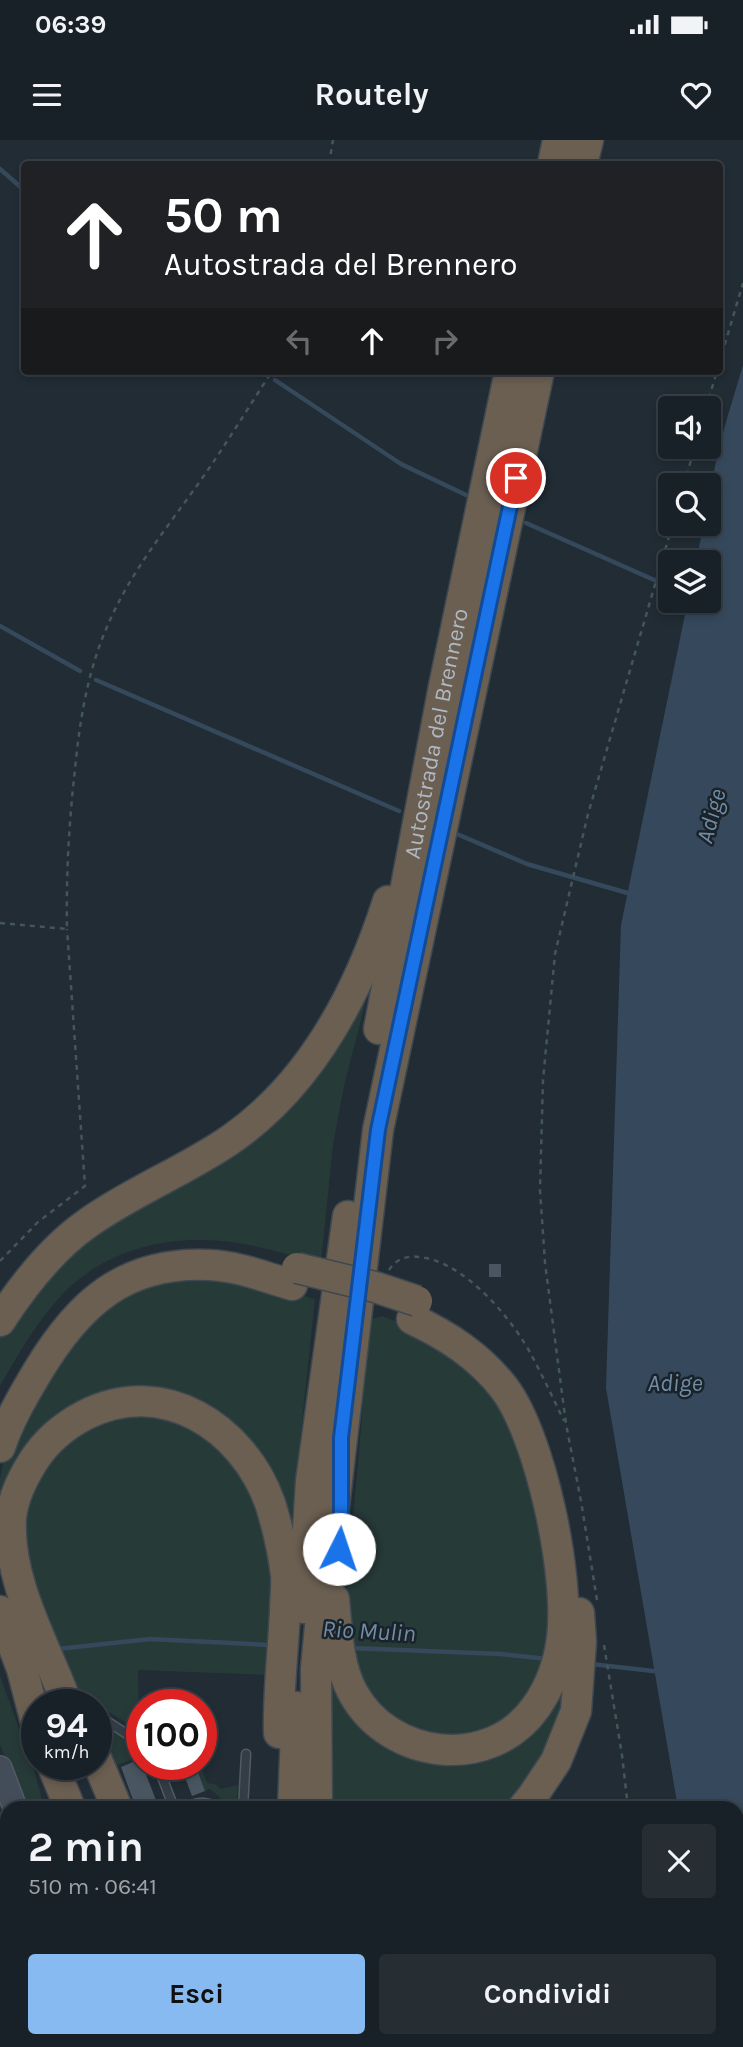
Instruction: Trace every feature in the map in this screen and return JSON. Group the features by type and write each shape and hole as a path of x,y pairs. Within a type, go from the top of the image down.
{"highway":[{"path":"553,161 558,140"},
{"path":"583,161 588,140"},
{"name":"Autostrada del Brennero","path":"317,1801 310,1668 311,1481 360,1129 444,686 509,375"},
{"name":"Autostrada del Brennero","path":"310,1626 341,1438 378,1130 538,375"},
{"path":"0,1321 34,1273 75,1233 112,1207 230,1140 278,1099 310,1062 342,1012 378,930 427,780"},
{"path":"0,1405 45,1329 65,1304 84,1287 122,1264 153,1252 186,1247 216,1248 248,1254 295,1276"},
{"path":"0,1447 22,1398 56,1342 75,1318 96,1298 118,1284 136,1275 161,1268 211,1265 375,1287 415,1310 463,1324 488,1343 516,1373 536,1406 552,1458 568,1522 588,1642 567,1674 520,1724 495,1740 454,1750 413,1744 383,1729 370,1716 348,1682 310,1668 279,1729 282,1801"},
{"path":"29,1689 6,1672 13,1631 15,1567 11,1515 16,1496 26,1472 56,1433 92,1411 114,1404 151,1402 175,1406 200,1416 220,1430 244,1455 258,1475 270,1502 286,1577 310,1626"},
{"path":"0,1561 13,1631 45,1689"},
{"name":"Autostrada del Brennero","path":"294,1801 310,1668"},
{"path":"529,1801 555,1761 576,1711 567,1674"},
{"path":"59,1780 67,1801"},
{"path":"105,1780 114,1801"}],"main road":[{"path":"0,1768 12,1801"}],"lane":[{"path":"243,1801 246,1754"},
{"path":"164,1780 171,1801"}],"path":[{"path":"330,161 333,140"},
{"path":"723,350 743,283"},
{"path":"0,1261 38,1222 85,1186 67,929 67,873 77,751 89,679 97,651 110,619 137,568 197,485 269,375"},
{"path":"710,396 716,375"},
{"path":"598,1610 566,1424 545,1263 540,1191 543,1080 555,954 588,814 669,536"},
{"path":"0,923 67,929"},
{"path":"385,1275 393,1264 402,1258 415,1256 452,1268 476,1286 522,1339 566,1424"},
{"path":"588,1642 610,1685 627,1801"}],"green space":[{"path":"378,954 344,1086 333,1145 321,1263 248,1245 214,1240 165,1243 119,1255 78,1280 60,1297 35,1328 0,1386 0,1333 48,1267 220,1154"},
{"path":"150,1279 242,1280 315,1299 289,1546 217,1418 78,1410 0,1547 0,1478 6,1450 73,1331"},
{"path":"382,1316 429,1334 481,1371 533,1475 554,1639 527,1706 487,1734 419,1740 365,1699 346,1627 348,1573 362,1417 363,1322"},
{"path":"120,1412 184,1419 246,1472 275,1570 270,1675 138,1670 138,1689 126,1689 126,1722 112,1714 112,1689 76,1689 70,1684 22,1555 23,1503 59,1443"},
{"path":"333,1666 342,1695 458,1758 568,1674 553,1734 542,1759 511,1801 332,1801 330,1728"},
{"path":"0,1676 21,1734 21,1780 37,1780 42,1801 21,1801 0,1744"},
{"path":"112,1731 126,1739 126,1762 115,1766 112,1760"},
{"path":"201,1780 215,1784 221,1789 238,1785 237,1801 224,1801 209,1789 205,1791"}],"water":[{"name":"Adige","path":"743,365 743,1801 677,1801 606,1388 621,925 685,613 721,613 721,550 698,550 701,536 721,536 721,473 714,473 717,459 721,459 721,440"}],"building":[{"path":"489,1264 501,1264 501,1277 489,1277"},
{"path":"126,1765 126,1780 148,1780 156,1801 133,1801 121,1767"},
{"path":"186,1780 201,1780 205,1791 192,1796"}],"waterway":[{"path":"0,169 21,187"},
{"path":"275,380 401,464 466,495"},
{"path":"526,523 658,582"},
{"path":"0,626 80,671"},
{"path":"96,680 399,811"},
{"path":"457,834 527,864 631,894"},
{"name":"Rio Mulin","path":"57,1649 150,1639 271,1645"},
{"name":"Rio Mulin","path":"350,1648 501,1654 547,1659"},
{"name":"Rio Mulin","path":"591,1664 662,1672"}],"route":[{"path":"339,1549 341,1438 378,1130 516,478"}]}
